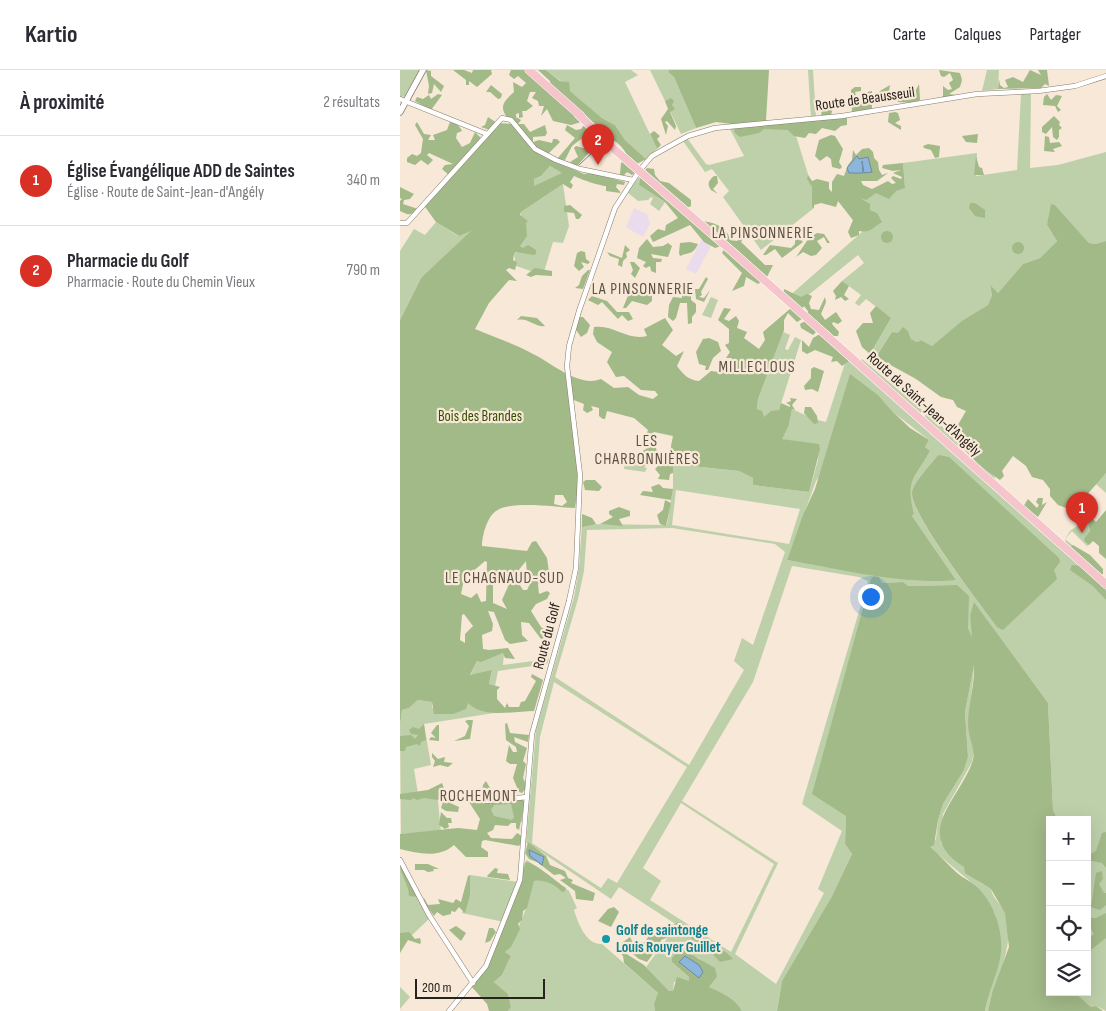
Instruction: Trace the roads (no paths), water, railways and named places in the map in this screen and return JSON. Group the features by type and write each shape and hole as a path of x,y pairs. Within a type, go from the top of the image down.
{"main road":[{"name":"Route de Saint-Jean-d'Angély","path":"529,70 1106,584"}],"street":[{"path":"400,112 403,100 424,70"},
{"name":"Route de Beausseuil","path":"641,169 652,156 668,147 688,136 715,128 842,116 977,94 1038,91 1075,86 1106,76"},
{"path":"403,100 487,134"},
{"path":"400,223 407,223 502,118 511,120 531,146 545,155 580,169 633,180"},
{"name":"Route du Golf","path":"449,1011 486,966 520,880 532,734 570,601 576,568 580,475 567,366 569,346 578,311 615,208 641,169"},
{"path":"486,801 527,797"},
{"path":"400,860 429,915 473,983"}],"water":[{"path":"857,156 859,159 868,157 872,172 864,173 862,161 863,173 849,173 847,168"},
{"path":"529,850 544,857 542,865 530,856"},
{"path":"685,956 699,965 703,972 699,978 679,962"}],"waterway":[{"path":"579,165 594,151 605,149"}],"place":[{"name":"Pharmacie du Golf","path":"598,165"},
{"name":"Église Évangélique ADD de Saintes","path":"1082,533"},
{"name":"Golf de saintonge Louis Rouyer Guillet","path":"606,939"}],"district":[{"name":"LA PINSONNERIE","path":"763,233"},
{"name":"LA PINSONNERIE","path":"643,289"},
{"name":"MILLECLOUS","path":"757,367"},
{"name":"LES CHARBONNIÈRES","path":"647,450"},
{"name":"LE CHAGNAUD-SUD","path":"505,578"},
{"name":"ROCHEMONT","path":"479,796"}],"park label":[{"name":"Bois des Brandes","path":"480,416"}]}
